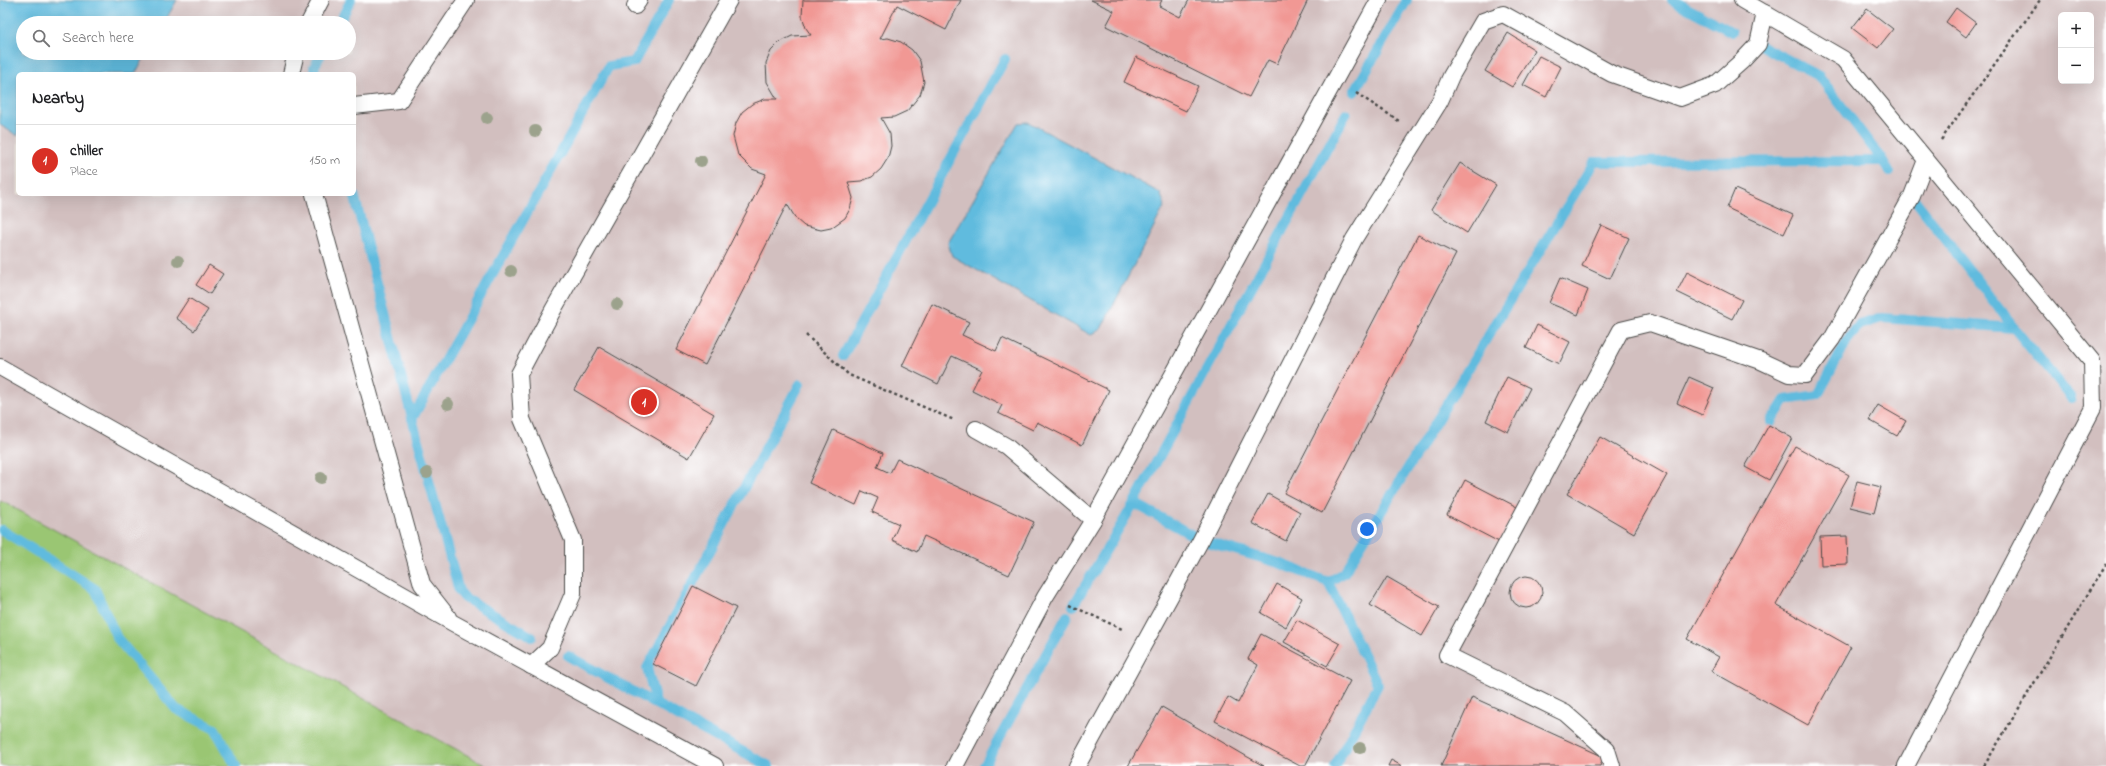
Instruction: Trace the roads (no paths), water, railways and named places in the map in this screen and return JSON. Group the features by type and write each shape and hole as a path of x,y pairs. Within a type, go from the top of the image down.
{"lane":[{"path":"313,16 321,0"},
{"path":"356,106 399,101 466,0"},
{"path":"531,666 550,648 573,594 573,540 522,419 519,374 553,310 729,0"},
{"path":"955,766 1045,597 1093,520 1379,0"},
{"path":"1742,0 1843,59 2092,361 2093,408 1906,766"},
{"path":"1077,766 1201,540 1354,239 1440,101 1451,76 1484,21 1503,14 1612,74 1680,98 1715,85 1742,61 1758,44 1765,13"},
{"path":"291,72 294,60"},
{"path":"1612,766 1607,750 1565,712 1448,655 1620,330 1650,324 1761,361 1789,374 1805,375 1836,332 1912,196 1926,160"},
{"path":"315,196 422,584 453,623"},
{"path":"0,367 453,623 715,766"},
{"path":"976,429 1006,446 1093,520"}],"water":[{"path":"0,0 177,0 168,16 16,16 16,60 143,60 136,72 16,72 16,135 0,125"},
{"path":"1028,122 1160,193 1165,205 1101,329 1091,335 952,256 948,243 1018,123"}],"waterway":[{"path":"343,16 351,0"},
{"path":"412,419 609,66 634,62 669,0"},
{"path":"1354,92 1407,0"},
{"path":"1672,0 1732,32"},
{"path":"1758,44 1819,76 1883,161 1889,172"},
{"path":"843,356 1005,59"},
{"path":"315,72 314,67 318,60"},
{"path":"1073,606 1134,503 1346,114"},
{"path":"1134,503 1201,540 1279,563 1328,582 1344,573 1594,162 1883,161"},
{"path":"355,196 417,437 459,591 465,598 532,637"},
{"path":"1912,196 2014,328 2071,398"},
{"path":"1771,422 1785,400 1818,395 1848,339 1859,325 1882,318 2014,328"},
{"path":"656,703 647,668 800,384"},
{"path":"2,530 95,589 117,638 176,709 215,729 236,766"},
{"path":"1328,582 1378,685 1335,766"},
{"path":"984,766 1067,616"},
{"path":"568,656 769,766"}],"place":[{"name":"chiller","path":"644,402"}]}
